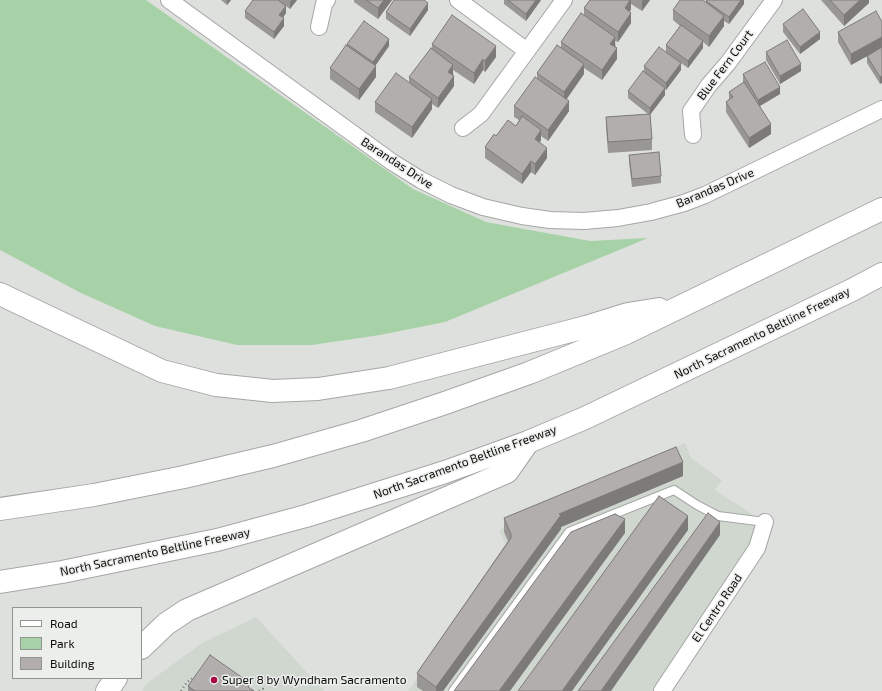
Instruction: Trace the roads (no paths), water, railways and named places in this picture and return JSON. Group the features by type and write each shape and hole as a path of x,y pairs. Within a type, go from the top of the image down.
{"highway":[{"path":"0,509 94,495 184,477 273,456 361,431 445,403 529,373 624,334 882,209"},
{"name":"North Sacramento Beltline Freeway","path":"0,582 152,555 299,518 445,472 528,442 592,414 852,290 882,274"},
{"path":"0,294 162,371 216,385 272,391 318,389 389,378 586,327 628,314 684,304"},
{"path":"142,647 166,624 187,610 507,472 528,442"},
{"path":"107,691 115,679"}],"street":[{"name":"Barandas Drive","path":"169,0 392,162 421,180 451,195 483,207 522,216 550,220 584,221 618,218 651,212 684,203 706,195 882,109"},
{"path":"319,27 324,4 327,0"},
{"path":"458,0 527,51"},
{"path":"463,128 481,114 564,0"},
{"name":"Blue Fern Court","path":"693,135 691,111 774,0"},
{"name":"El Centro Road","path":"662,691 757,548 765,522"}],"lane":[{"path":"453,691 569,532 674,490 697,505 718,516 765,522"}],"place":[{"name":"Super 8 by Wyndham Sacramento","path":"214,680"}]}
